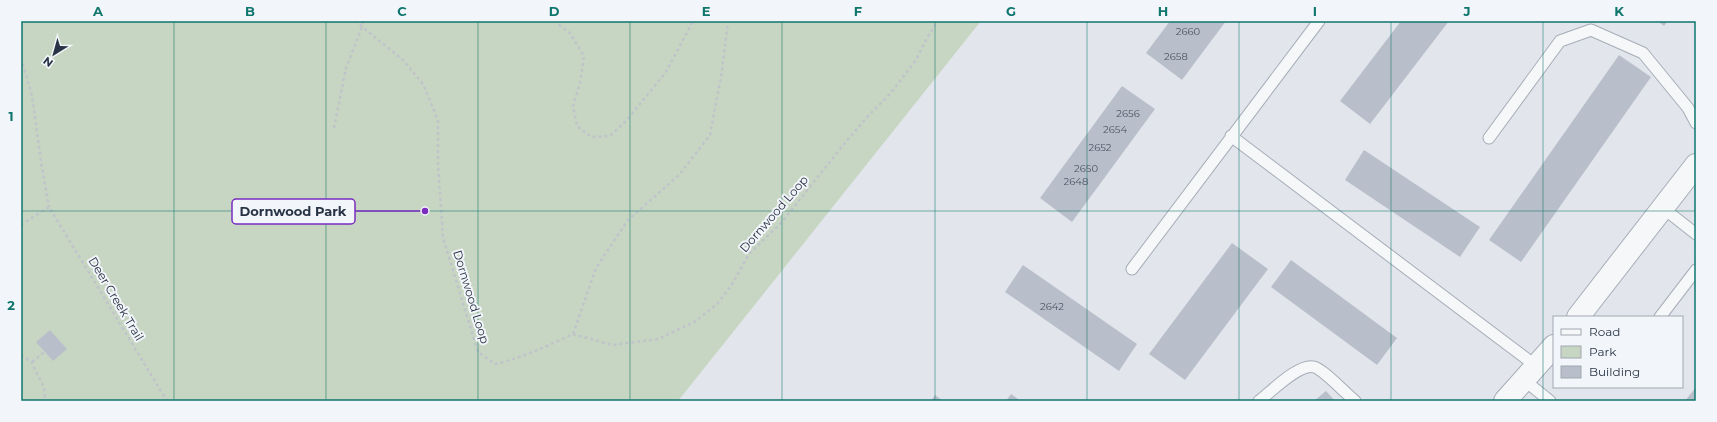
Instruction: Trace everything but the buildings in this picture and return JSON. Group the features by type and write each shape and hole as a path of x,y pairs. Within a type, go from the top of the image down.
{"street":[{"path":"1580,316 1696,165"},
{"path":"1505,401 1553,347"}],"lane":[{"path":"1132,269 1319,21"},
{"path":"1489,138 1560,41 1592,30 1643,53 1688,108 1696,123"},
{"path":"1231,136 1530,373 1550,401"},
{"path":"1663,208 1696,234"},
{"path":"1661,316 1696,270"},
{"path":"1259,401 1293,374 1303,368 1314,367 1326,375 1354,401"}],"path":[{"name":"Dornwood Loop","path":"355,21 404,60 423,84 438,120 438,164 443,238 478,352 494,364 531,354 573,334 612,345 658,339 696,321 718,303 731,286 749,254 782,222 844,144 868,116 890,94 916,60 927,38 938,21"},
{"path":"334,128 346,68 363,21"},
{"path":"554,21 570,34 584,56 580,83 573,106 577,126 591,136 610,136 626,121 666,72 693,21"},
{"path":"573,334 596,268 628,220 679,175 710,135 722,71 728,21"},
{"name":"Deer Creek Trail","path":"21,58 32,96 49,207 167,401"},
{"path":"21,224 49,207"},
{"path":"32,362 44,352"},
{"path":"21,355 32,362 35,373 42,383 46,394 44,401"}],"green space":[{"path":"21,21 981,21 678,401 21,401"}],"place":[{"name":"Dornwood Park","path":"425,211"}]}
